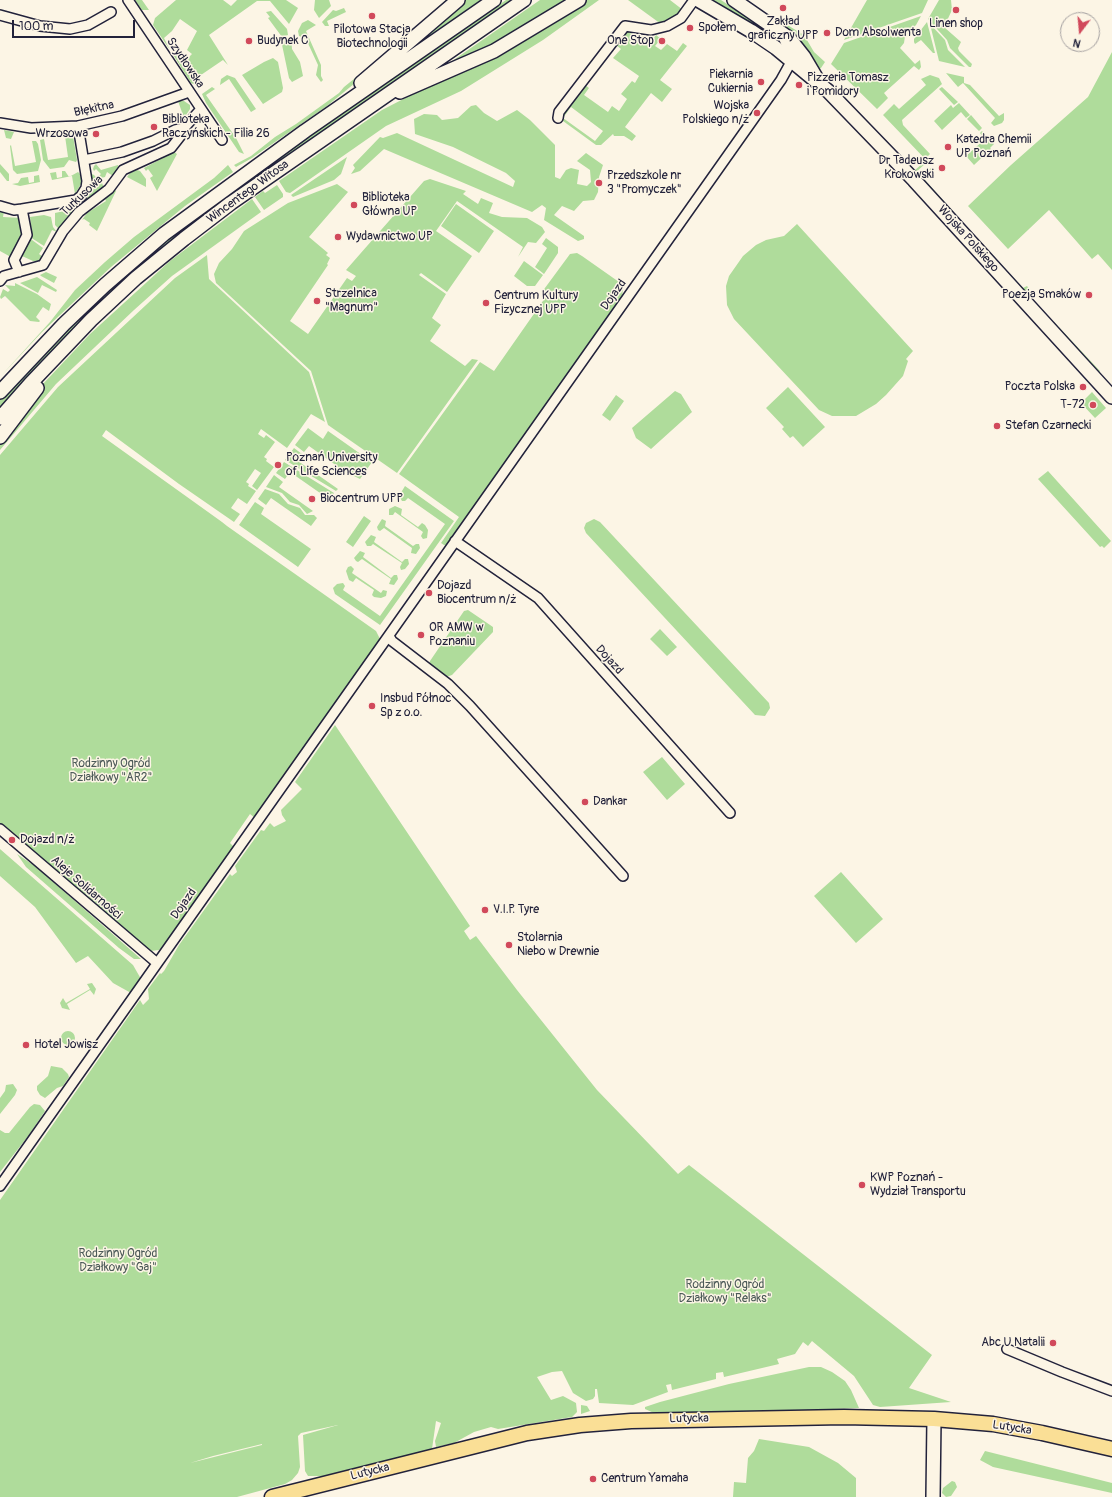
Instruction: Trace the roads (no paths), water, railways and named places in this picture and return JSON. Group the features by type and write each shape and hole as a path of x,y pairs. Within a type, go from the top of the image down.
{"main road":[{"path":"305,131 458,0"},
{"name":"Wincentego Witosa","path":"0,392 64,324 138,255 191,213 305,131 494,0"},
{"name":"Wincentego Witosa","path":"0,418 91,320 131,283 196,229 524,0"},
{"path":"383,97 421,84 494,51 579,0"},
{"name":"Wojska Polskiego","path":"698,0 751,31 776,48 791,62 820,84 909,175 1112,397"},
{"name":"Wojska Polskiego","path":"734,0 780,31 793,42 820,84"},
{"path":"0,437 91,320"},
{"name":"Lutycka","path":"272,1497 489,1441 580,1425 631,1421 785,1417 934,1419 993,1424 1042,1432 1112,1449"},
{"path":"933,1497 934,1419"}],"street":[{"name":"Szydłowska","path":"128,0 222,140"},
{"path":"558,118 559,112 625,26 651,30 667,26 681,18 694,0"},
{"path":"0,16 40,26 70,28 88,25 111,12"},
{"path":"780,31 790,53 791,62"},
{"name":"Dojazd","path":"0,1186 456,541 791,62"},
{"name":"Błękitna","path":"0,123 31,128 78,126 122,116 189,92"},
{"name":"Turkusowa","path":"0,281 4,276 43,266 70,222 109,189 120,174 171,148 182,134 184,128 201,109"},
{"name":"Turkusowa","path":"22,209 76,200 84,193 87,181 78,126"},
{"name":"Turkusowa","path":"84,160 122,152 153,141 175,130 184,128"},
{"path":"0,206 14,210 22,209 27,235 14,260 19,272"},
{"name":"Dojazd","path":"456,541 538,598 730,813"},
{"path":"389,636 392,641 448,684 470,706 623,876"},
{"name":"Aleje Solidarności","path":"0,829 144,954 157,963"},
{"path":"1007,1349 1062,1372 1112,1390"}],"place":[{"name":"Zakład graficzny UPP","path":"783,8"},
{"name":"Linen shop","path":"956,10"},
{"name":"Pilotowa Stacja Biotechnologii","path":"372,16"},
{"name":"Społem","path":"690,28"},
{"name":"Dom Absolwenta","path":"827,33"},
{"name":"Budynek C","path":"249,41"},
{"name":"One Stop","path":"662,41"},
{"name":"Piekarnia Cukiernia","path":"761,82"},
{"name":"Pizzeria Tomasz i Pomidory","path":"799,85"},
{"name":"Wojska Polskiego n/ż","path":"757,113"},
{"name":"Biblioteka Raczyńskich - Filia 26","path":"154,127"},
{"name":"Wrzosowa","path":"96,134"},
{"name":"Katedra Chemii UP Poznań","path":"948,147"},
{"name":"Dr Tadeusz Krokowski","path":"942,168"},
{"name":"Przedszkole nr 3 \"Promyczek\"","path":"599,183"},
{"name":"Biblioteka Główna UP","path":"354,205"},
{"name":"Wydawnictwo UP","path":"338,237"},
{"name":"Poezja Smaków","path":"1089,295"},
{"name":"Strzelnica \"Magnum\"","path":"317,301"},
{"name":"Centrum Kultury Fizycznej UPP","path":"486,303"},
{"name":"Poczta Polska","path":"1083,387"},
{"name":"T-72","path":"1093,405"},
{"name":"Stefan Czarnecki","path":"997,426"},
{"name":"Poznań University of Life Sciences","path":"278,465"},
{"name":"Biocentrum UPP","path":"312,499"},
{"name":"Dojazd Biocentrum n/ż","path":"429,593"},
{"name":"OR AMW w Poznaniu","path":"421,635"},
{"name":"Insbud Północ Sp z o.o.","path":"372,706"},
{"name":"Dankar","path":"585,802"},
{"name":"Dojazd n/ż","path":"12,840"},
{"name":"V.I.P. Tyre","path":"485,910"},
{"name":"Stolarnia Niebo w Drewnie","path":"509,945"},
{"name":"Hotel Jowisz","path":"26,1045"},
{"name":"KWP Poznań - Wydział Transportu","path":"862,1185"},
{"name":"Abc U Natalii","path":"1053,1343"},
{"name":"Centrum Yamaha","path":"593,1479"}],"park label":[{"name":"Rodzinny Ogród Działkowy \"AR2\"","path":"111,771"},
{"name":"Rodzinny Ogród Działkowy \"Gaj\"","path":"118,1261"},
{"name":"Rodzinny Ogród Działkowy \"Relaks\"","path":"725,1292"}]}
